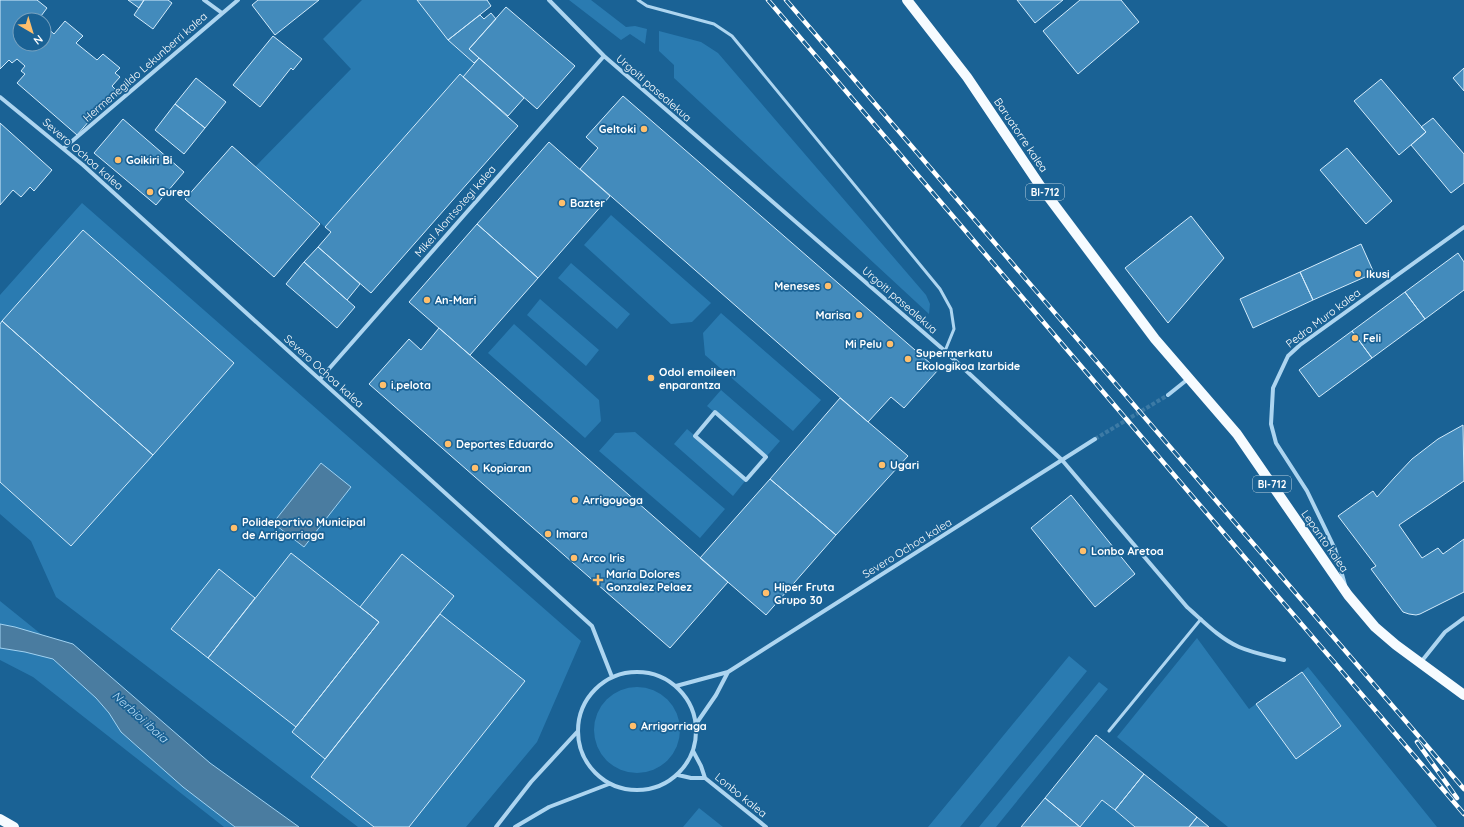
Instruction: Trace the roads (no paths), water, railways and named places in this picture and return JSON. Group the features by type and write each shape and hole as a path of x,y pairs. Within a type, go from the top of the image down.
{"main road":[{"name":"Baruatorre kalea","path":"907,0 967,78 1046,193 1155,339 1188,379"},
{"name":"Lepanto kalea","path":"1188,379 1237,434 1348,595 1375,627 1396,645 1421,662 1464,696"},
{"path":"0,819 14,827"}],"street":[{"path":"204,0 222,13"},
{"name":"Hermenegildo Lekunberri kalea","path":"64,148 238,0"},
{"name":"Urgoiti pasealekua","path":"549,0 604,56 945,351 1062,460 1187,607 1201,620 1216,633 1238,647 1284,660"},
{"name":"Mikel Alontsotegi kalea","path":"320,379 604,56"},
{"name":"Severo Ochoa kalea","path":"0,97 64,148 592,626 612,677"},
{"name":"Pedro Muro kalea","path":"1348,595 1335,549 1307,491 1276,443 1271,424 1273,388 1288,356 1300,345 1464,227"},
{"path":"1168,395 1188,379"},
{"path":"715,412 766,457 746,480 695,436 715,412"},
{"name":"Severo Ochoa kalea","path":"676,686 728,672 1095,439"},
{"path":"1421,662 1445,632 1464,618"},
{"path":"645,672 661,677 676,686 687,698 693,711 696,724 696,738 693,751 687,764 678,775 666,784 652,789 637,791 622,789 608,784 596,774 586,762 579,747 578,731 580,714 587,699 598,687 612,677 628,673 645,672"},
{"path":"696,724 716,695 728,672"},
{"path":"496,827 531,782 578,731"},
{"name":"Lonbo kalea","path":"693,751 701,766 705,778 766,827"},
{"name":"Lonbo kalea","path":"678,775 690,778 705,778"},
{"path":"516,827 549,807 608,784"}],"lane":[{"path":"638,0 647,6 714,24 732,36 940,289 951,309 954,329 945,351"},
{"path":"1109,731 1201,620"}],"water":[{"path":"321,463 351,487 304,547 273,523"},
{"name":"Nerbioi ibaia","path":"0,624 73,644 210,763 299,827 235,827 183,787 121,732 109,713 96,698 53,659 0,648"}],"tunnel":[{"path":"1095,439 1168,395"}],"railway":[{"path":"768,0 1464,814"},
{"path":"786,0 1464,789"},
{"path":"1417,742 1457,798"}],"place":[{"name":"Geltoki","path":"644,129"},
{"name":"Goikiri Bi","path":"118,160"},
{"name":"Gurea","path":"150,192"},
{"name":"Bazter","path":"562,203"},
{"name":"Ikusi","path":"1358,274"},
{"name":"Meneses","path":"828,286"},
{"name":"An-Mari","path":"427,300"},
{"name":"Marisa","path":"859,315"},
{"name":"Feli","path":"1355,338"},
{"name":"Mi Pelu","path":"890,344"},
{"name":"Supermerkatu Ekologikoa Izarbide","path":"908,359"},
{"name":"Odol emoileen enparantza","path":"651,378"},
{"name":"i.pelota","path":"383,385"},
{"name":"Deportes Eduardo","path":"448,444"},
{"name":"Ugari","path":"882,465"},
{"name":"Kopiaran","path":"475,468"},
{"name":"Arrigoyoga","path":"575,500"},
{"name":"Polideportivo Municipal de Arrigorriaga","path":"234,528"},
{"name":"Imara","path":"548,534"},
{"name":"Lonbo Aretoa","path":"1083,551"},
{"name":"Arco Iris","path":"574,558"},
{"name":"María Dolores Gonzalez Pelaez","path":"598,580"},
{"name":"Hiper Fruta Grupo 30","path":"766,593"},
{"name":"Arrigorriaga","path":"633,726"}]}
